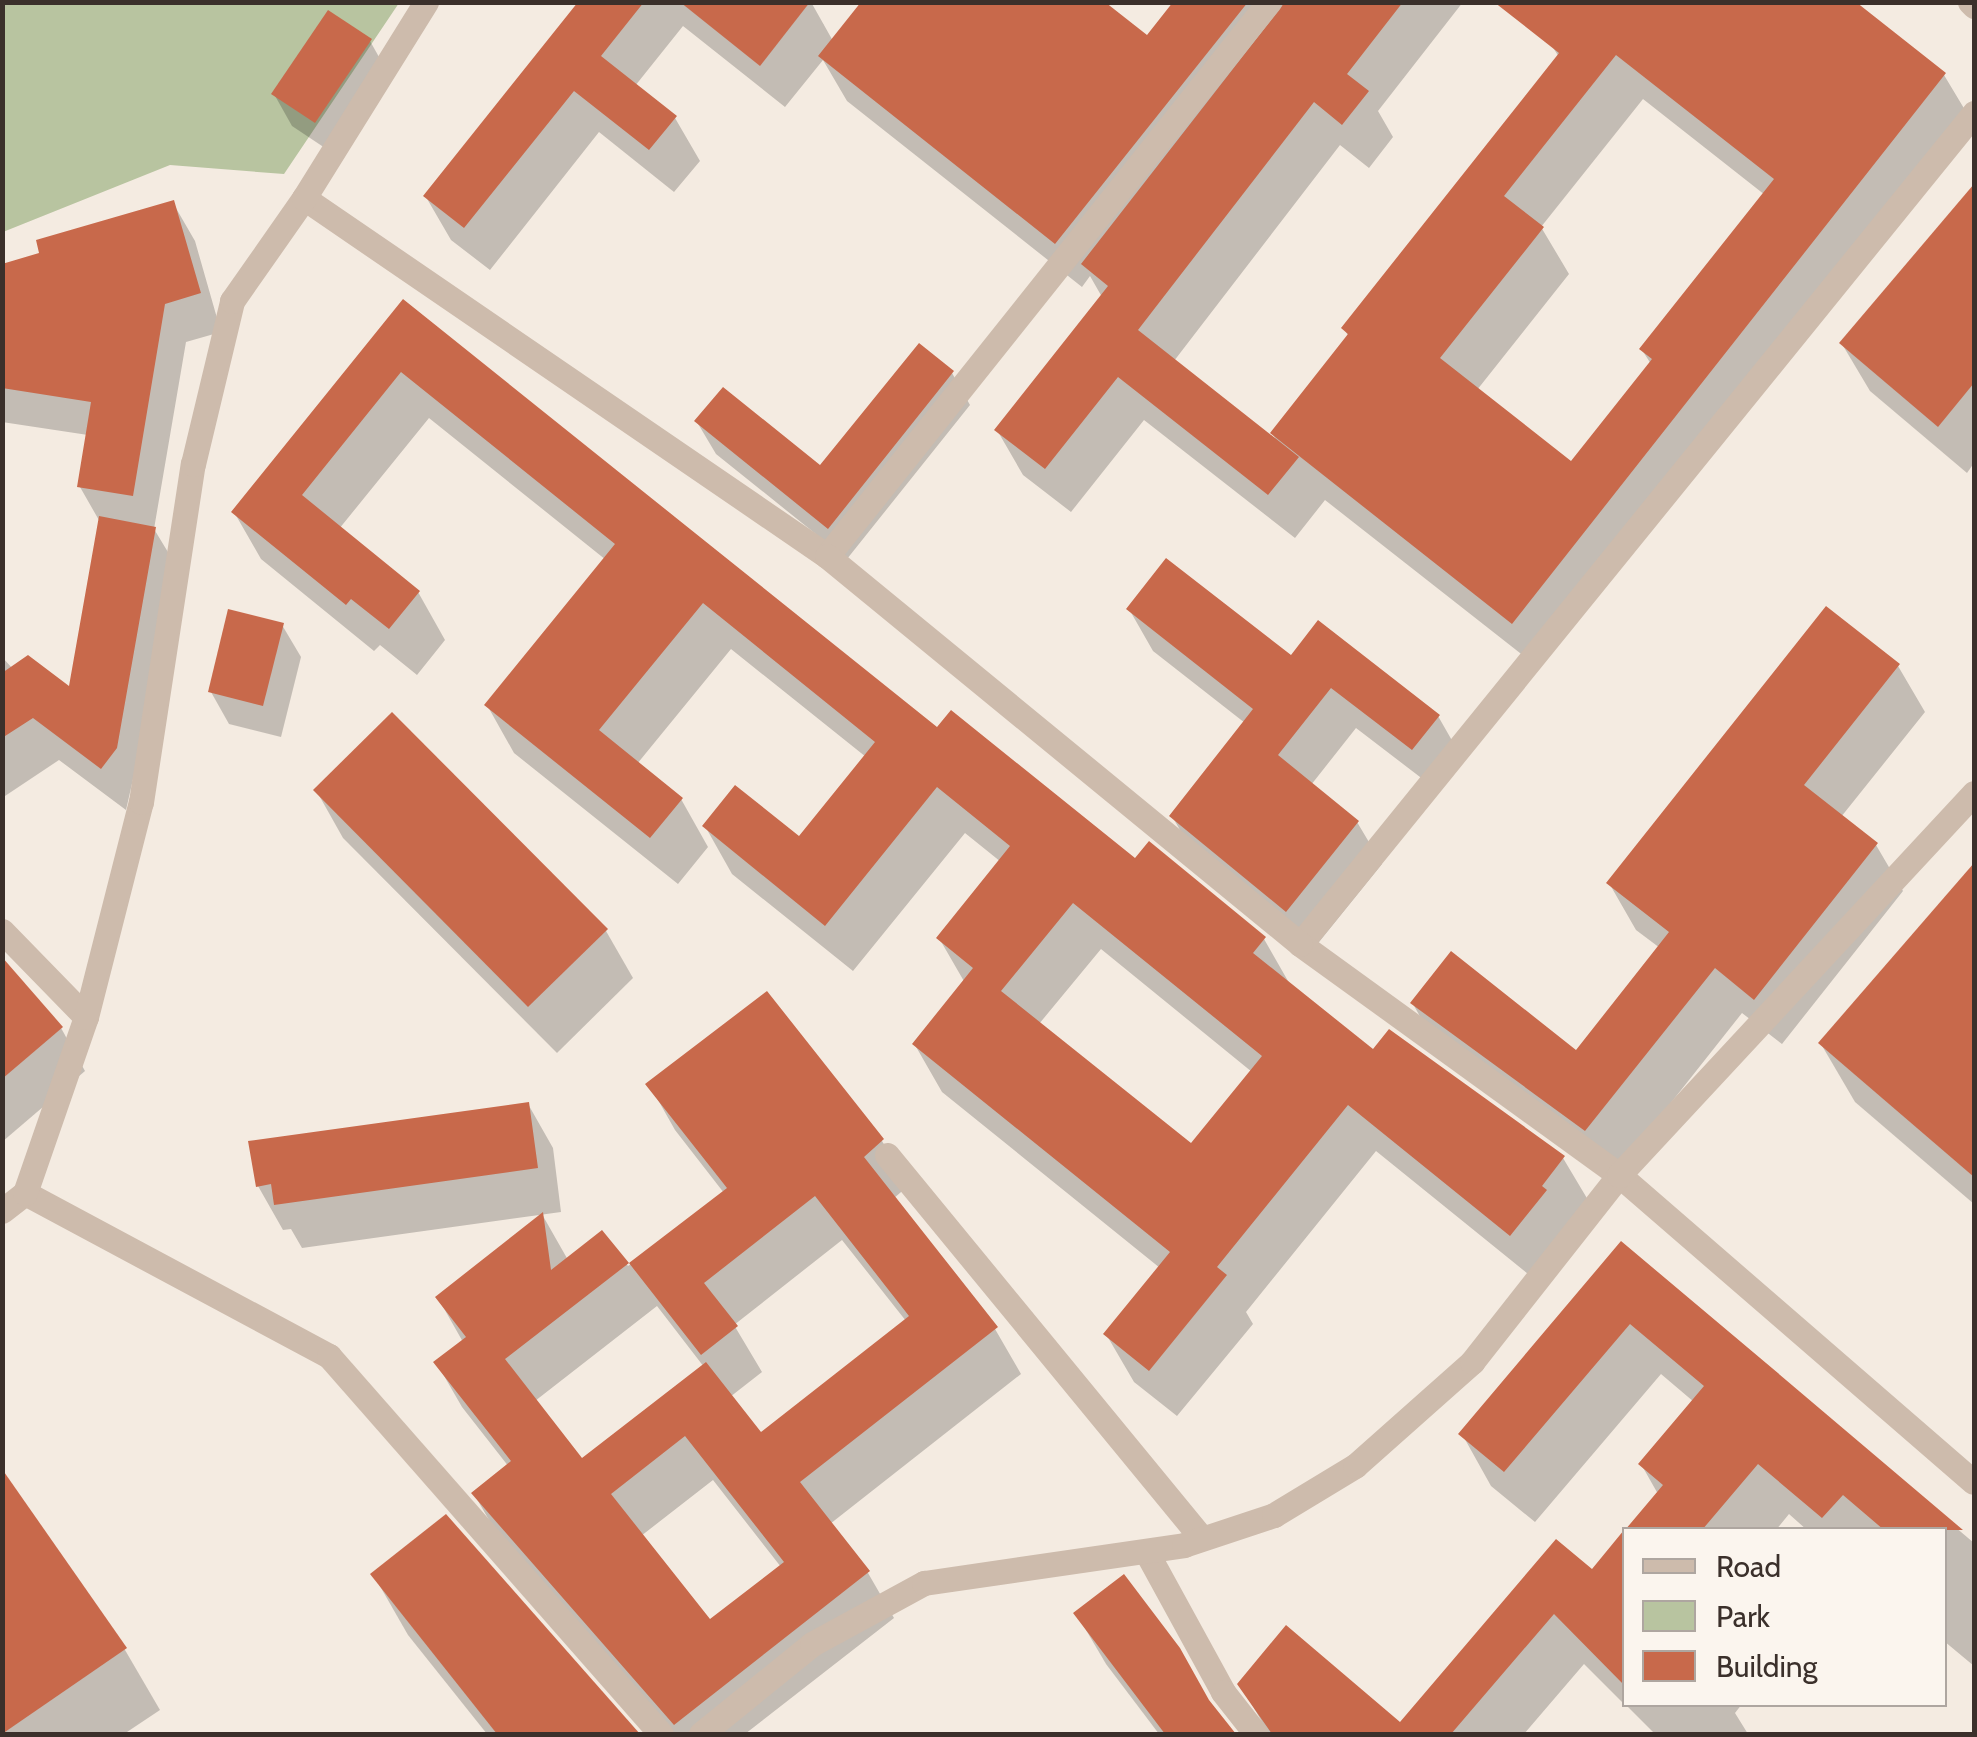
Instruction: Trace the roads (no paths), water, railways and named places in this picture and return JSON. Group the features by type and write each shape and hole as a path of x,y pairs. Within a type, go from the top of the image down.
{"street":[{"path":"2,1211 25,1194 86,1017 141,802 194,464 232,301 304,198 426,2"},
{"path":"827,556 1269,2"},
{"path":"1300,944 1974,113"},
{"path":"304,198 827,556 1300,944 1620,1175 1974,1482"},
{"path":"701,1734 812,1644 924,1583 1147,1553 1274,1515 1355,1466 1472,1362 1620,1175 1974,793"},
{"path":"2,931 86,1017"},
{"path":"887,1155 1202,1538"},
{"path":"25,1194 329,1356 660,1734"},
{"path":"1147,1553 1223,1692 1256,1734"}]}
